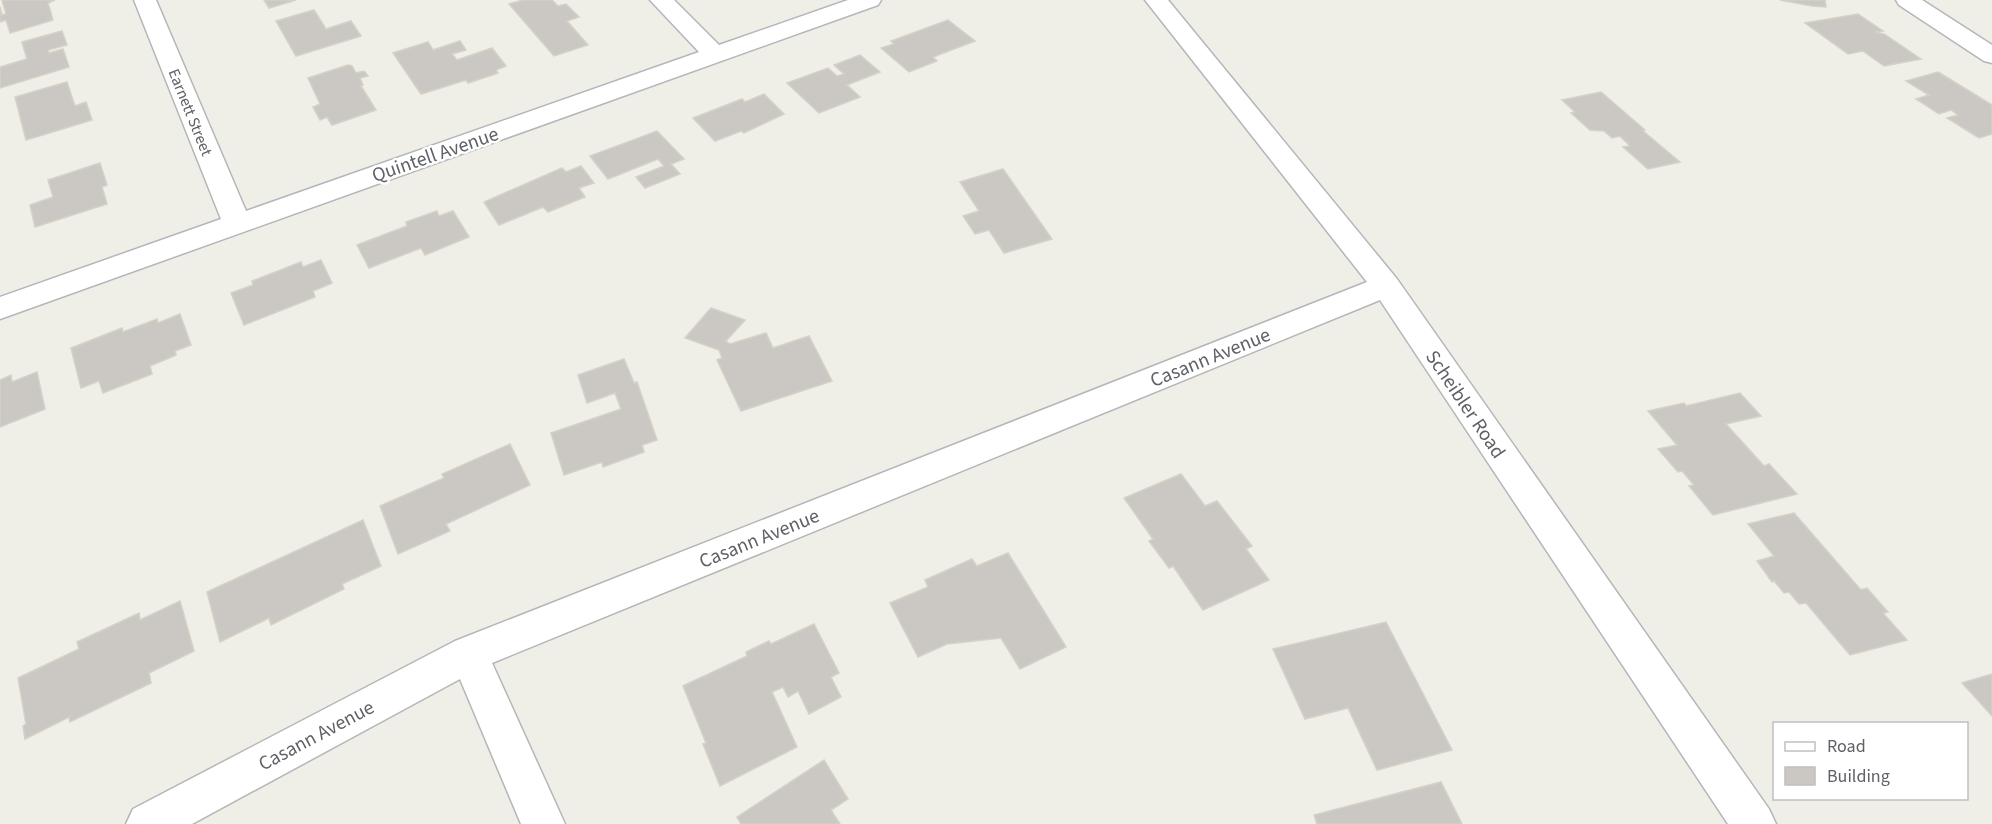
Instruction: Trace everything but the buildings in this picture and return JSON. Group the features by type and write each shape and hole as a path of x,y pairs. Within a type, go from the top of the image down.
{"street":[{"name":"Earnett Street","path":"145,0 237,224"},
{"path":"661,0 715,55"},
{"name":"Quintell Avenue","path":"0,308 870,0"},
{"name":"Scheibler Road","path":"1156,0 1386,286 1754,824"},
{"path":"1907,0 1992,56"},
{"name":"Casann Avenue","path":"148,824 469,654 1386,286"},
{"path":"469,654 543,824"}]}
